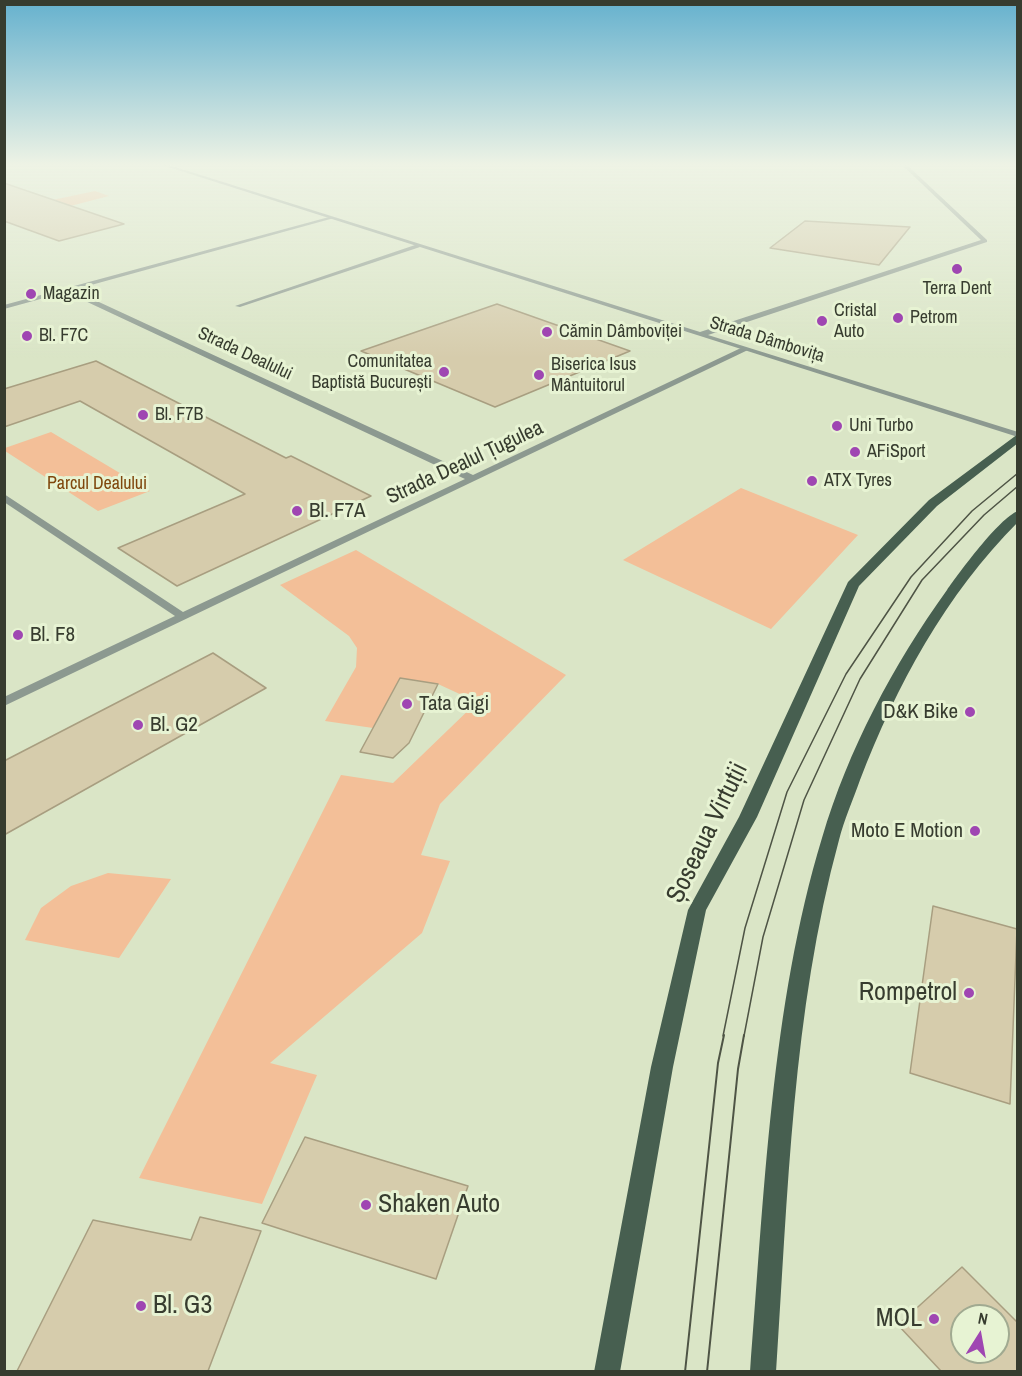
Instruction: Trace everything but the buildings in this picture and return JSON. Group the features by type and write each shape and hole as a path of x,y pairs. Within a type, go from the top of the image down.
{"main road":[{"name":"Șoseaua Virtuții","path":"607,1371 662,1067 697,910 748,817 853,585 933,503 1017,436"},
{"path":"763,1371 783,1112 804,951 829,841 864,748 906,663 943,605 980,555 1017,515"}],"street":[{"path":"4,307 290,229"},
{"name":"Strada Dâmbovița","path":"366,229 1017,436"},
{"path":"699,335 985,241 972,229"},
{"path":"238,306 418,246"},
{"name":"Strada Dealului","path":"67,290 473,479"},
{"name":"Strada Dealul Țugulea","path":"4,702 746,350"},
{"path":"4,496 183,617"}],"green space":[{"name":"Parcul Dealului","path":"51,432 150,491 98,511 5,451 5,448"},
{"path":"741,488 858,535 771,629 623,560"},
{"path":"356,550 566,675 440,804 421,855 450,861 422,933 270,1063 317,1075 262,1204 139,1178 341,775 393,783 477,702 438,684 400,678 373,728 325,721 356,667 357,648 349,636 280,585"},
{"path":"108,873 171,879 119,958 25,940 41,908 71,886"}],"tram line":[{"path":"723,1036 745,928 787,792 846,674 911,577 972,511 1018,473"},
{"path":"744,1036 763,937 804,800 860,679 922,580 984,515 1018,486"},
{"path":"685,1372 718,1063 724,1035"},
{"path":"707,1372 738,1069 744,1035"}],"place":[{"name":"Terra Dent","path":"957,269"},
{"name":"Magazin","path":"31,294"},
{"name":"Petrom","path":"898,318"},
{"name":"Cristal Auto","path":"822,321"},
{"name":"Cămin Dâmboviței","path":"547,332"},
{"name":"Bl. F7C","path":"27,336"},
{"name":"Comunitatea Baptistă București","path":"444,372"},
{"name":"Biserica Isus Mântuitorul","path":"539,375"},
{"name":"Bl. F7B","path":"143,415"},
{"name":"Uni Turbo","path":"837,426"},
{"name":"AFiSport","path":"855,452"},
{"name":"ATX Tyres","path":"812,481"},
{"name":"Bl. F7A","path":"297,511"},
{"name":"Bl. F8","path":"18,635"},
{"name":"Tata Gigi","path":"407,704"},
{"name":"D&K Bike","path":"970,712"},
{"name":"Bl. G2","path":"138,725"},
{"name":"Moto E Motion","path":"975,831"},
{"name":"Rompetrol","path":"969,993"},
{"name":"Shaken Auto","path":"366,1205"},
{"name":"Bl. G3","path":"141,1306"},
{"name":"MOL","path":"934,1319"}]}
